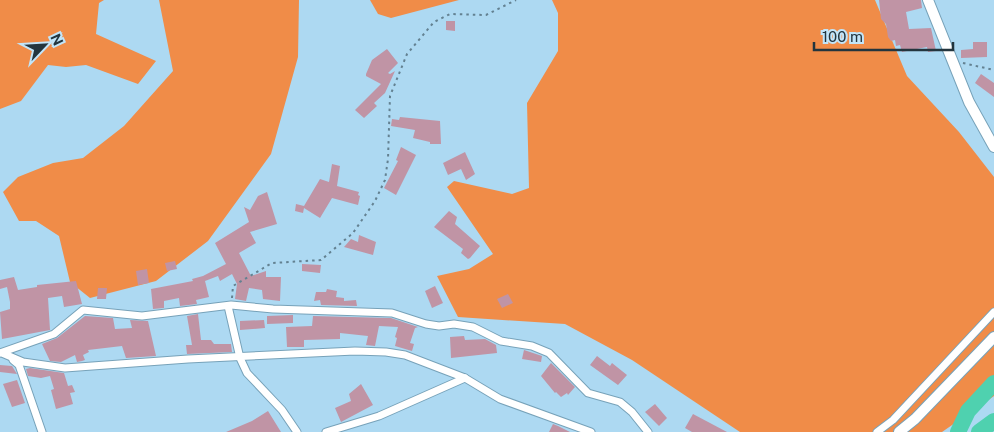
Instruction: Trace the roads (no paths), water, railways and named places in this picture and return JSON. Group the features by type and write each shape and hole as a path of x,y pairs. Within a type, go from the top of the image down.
{"street":[{"path":"928,0 969,102 994,147"},
{"path":"1,353 54,334 83,310 142,316 230,305 273,310 392,313 426,324 439,326 454,324 473,327 500,341 532,346 549,353 588,394 620,402 632,412 648,432"},
{"path":"230,305 240,358 247,373 282,410 297,432"},
{"path":"877,432 893,420 994,312"},
{"path":"899,432 915,419 994,336"},
{"path":"1,353 23,362 65,368 188,359 355,351 386,352 404,355 464,378 500,399 591,432"},
{"path":"1,353 19,365 42,432"},
{"path":"326,432 379,416 464,378"}],"waterway":[{"path":"958,432 968,411 994,383"},
{"path":"979,432 994,421"}]}
